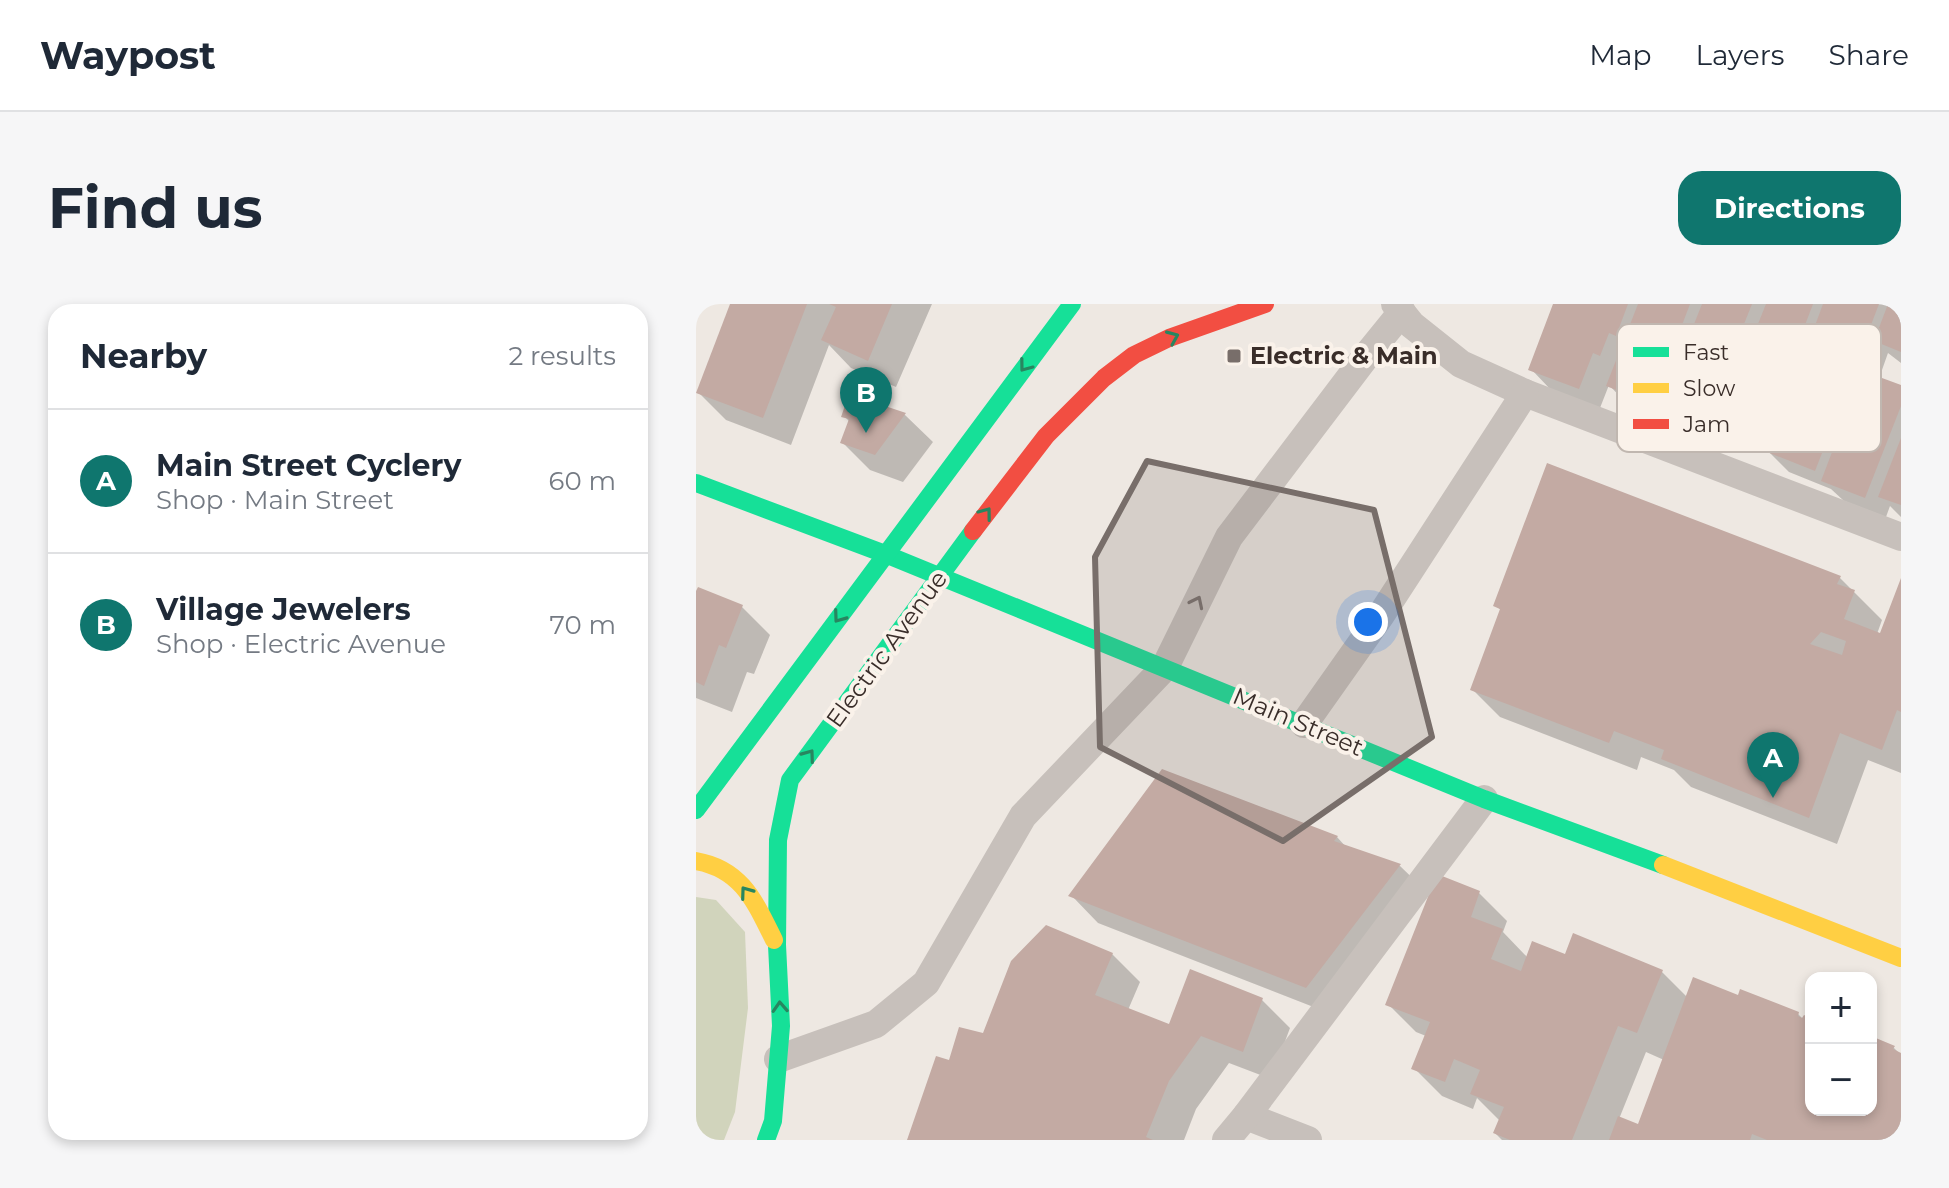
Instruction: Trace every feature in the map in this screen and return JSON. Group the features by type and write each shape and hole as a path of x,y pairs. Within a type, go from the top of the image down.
{"main road":[{"path":"696,810 1072,304"},
{"path":"1237,304 1245,304"},
{"name":"Electric Avenue","path":"766,1140 773,1121 781,1026 777,945 778,840 790,780 1046,436 1104,378 1134,355 1169,338 1265,304"},
{"name":"Main Street","path":"696,483 940,576 1484,799 1901,958"},
{"path":"696,861 721,868 745,886 777,945"}],"lane":[{"path":"778,1059 876,1024 926,983 1023,816 1165,667 1229,537 1367,355 1398,308 1412,325 1461,364 1525,393 1617,428"},
{"path":"1304,724 1381,615 1525,393"},
{"path":"1679,452 1901,537"},
{"path":"1226,1140 1484,799"},
{"path":"1246,1116 1308,1140"}],"highlighted area":[{"path":"1147,461 1374,510 1432,737 1283,841 1100,747 1095,557"}],"green space":[{"path":"696,897 716,900 745,932 748,1008 735,1112 724,1140 696,1140"}],"building":[{"path":"730,304 807,304 763,418 696,393"},
{"path":"829,304 892,304 868,361 821,340 836,307"},
{"path":"1553,304 1628,304 1620,324 1617,324 1616,336 1609,333 1600,356 1593,353 1579,389 1528,370"},
{"path":"1638,304 1690,304 1682,324 1630,324"},
{"path":"1702,304 1752,304 1744,324 1694,324"},
{"path":"1766,304 1813,304 1805,324 1758,324"},
{"path":"1823,304 1879,304 1871,324 1816,324"},
{"path":"1888,304 1901,304 1901,352 1881,344 1880,324"},
{"path":"1617,358 1617,390 1606,386"},
{"path":"1881,378 1901,385 1901,406 1865,498 1821,481 1832,452 1881,452"},
{"path":"849,394 906,413 875,455 840,443 849,419 841,417"},
{"path":"1901,438 1901,505 1878,497"},
{"path":"1767,452 1822,452 1815,471"},
{"path":"1547,463 1841,576 1837,584 1855,590 1844,619 1880,633 1901,578 1901,712 1897,710 1882,750 1840,733 1809,818 1661,759 1664,750 1614,731 1609,743 1470,690 1500,609 1493,606","holes":["1821,632 1846,641 1842,655 1810,644"]},
{"path":"698,587 743,605 726,648 719,645 704,686 696,682"},
{"path":"1162,769 1338,836 1334,841 1401,864 1306,988 1068,896"},
{"path":"1437,874 1480,891 1471,917 1503,929 1491,959 1521,971 1532,941 1565,954 1573,933 1663,970 1637,1033 1618,1026 1572,1140 1510,1140 1493,1133 1504,1107 1470,1094 1480,1070 1454,1059 1445,1082 1411,1069 1430,1022 1385,1005"},
{"path":"1046,925 1113,953 1095,995 1169,1024 1190,969 1263,998 1243,1052 1201,1036 1169,1081 1146,1137 1153,1140 907,1140 936,1056 949,1060 959,1027 983,1033 1011,961"},
{"path":"1693,977 1738,995 1740,989 1799,1012 1798,1016 1802,1018 1805,1015 1805,1116 1877,1116 1877,1038 1895,1046 1893,1049 1901,1053 1901,1140 1767,1140 1752,1134 1750,1140 1609,1140 1618,1116 1638,1124"}],"traffic: fast":[{"path":"696,810 1072,304"},
{"path":"696,483 885,554 1484,799 1663,865"},
{"path":"766,1140 773,1121 781,1026 777,945 778,840 790,780 973,531"}],"traffic: slow":[{"path":"696,861 712,865 736,879 753,900 774,940"},
{"path":"1663,865 1901,958"}],"traffic: jam":[{"path":"973,531 1046,436 1104,378 1134,355 1169,338 1265,304"}],"place":[{"name":"Electric & Main","path":"1234,356"},
{"name":"Village Jewelers","path":"866,433"},
{"name":"Main Street Cyclery","path":"1773,798"}]}
